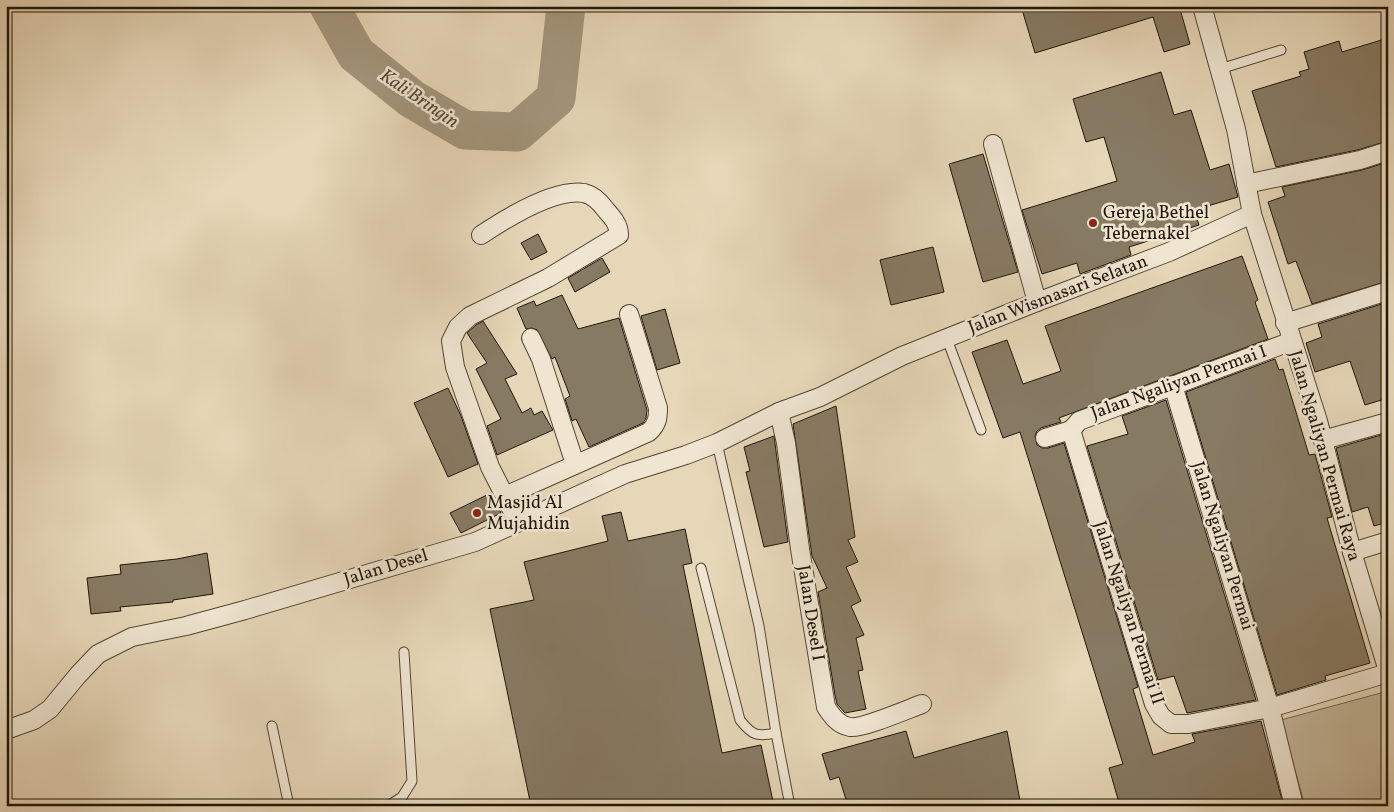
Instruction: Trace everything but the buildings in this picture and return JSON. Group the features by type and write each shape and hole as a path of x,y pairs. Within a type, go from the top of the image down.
{"street":[{"path":"1202,6 1236,129 1252,214"},
{"path":"993,144 1036,302"},
{"path":"1246,184 1360,160 1388,151"},
{"path":"481,235 516,213 550,198 584,193 596,199 619,227 619,235 583,258 540,282 470,316 458,327 451,341 456,368 490,467 518,522"},
{"name":"Jalan Wismasari Selatan","path":"779,412 820,397 902,356 1036,302 1169,252 1252,214"},
{"name":"Jalan Ngaliyan Permai Raya","path":"1252,214 1323,440 1352,552 1388,672"},
{"path":"1285,323 1388,291"},
{"path":"505,496 649,432 655,426 658,419 658,408 629,314"},
{"path":"531,338 541,359 575,464"},
{"name":"Jalan Ngaliyan Permai I","path":"1045,438 1071,430 1073,425 1079,420 1292,342"},
{"name":"Jalan Ngaliyan Permai","path":"1174,385 1270,708"},
{"name":"Jalan Desel","path":"6,730 34,720 50,709 98,654 132,637 186,626 255,608 475,542 626,474 717,443 779,412"},
{"name":"Jalan Desel I","path":"779,412 786,443 800,549 826,707 837,722 851,727 862,726 922,704"},
{"path":"1323,440 1388,422"},
{"name":"Jalan Ngaliyan Permai II","path":"1071,430 1154,704 1161,716 1171,724 1188,724 1270,708 1388,672"},
{"path":"1352,552 1388,541"},
{"path":"1270,708 1294,806"}],"lane":[{"path":"1220,69 1281,50"},
{"path":"947,339 982,430"},
{"path":"717,443 759,626 790,806"},
{"path":"701,568 740,720 749,732 761,736 776,733"},
{"path":"388,806 402,797 412,781 404,652"},
{"path":"272,726 289,806"}],"shaded area":[{"path":"1388,691 1388,806 1305,806 1281,720"}],"waterway":[{"name":"Kali Bringin","path":"329,6 356,54 412,99 465,130 517,132 556,98 566,6"}],"place":[{"name":"Gereja Bethel Tebernakel","path":"1093,223"},
{"name":"Masjid Al Mujahidin","path":"477,513"}]}
